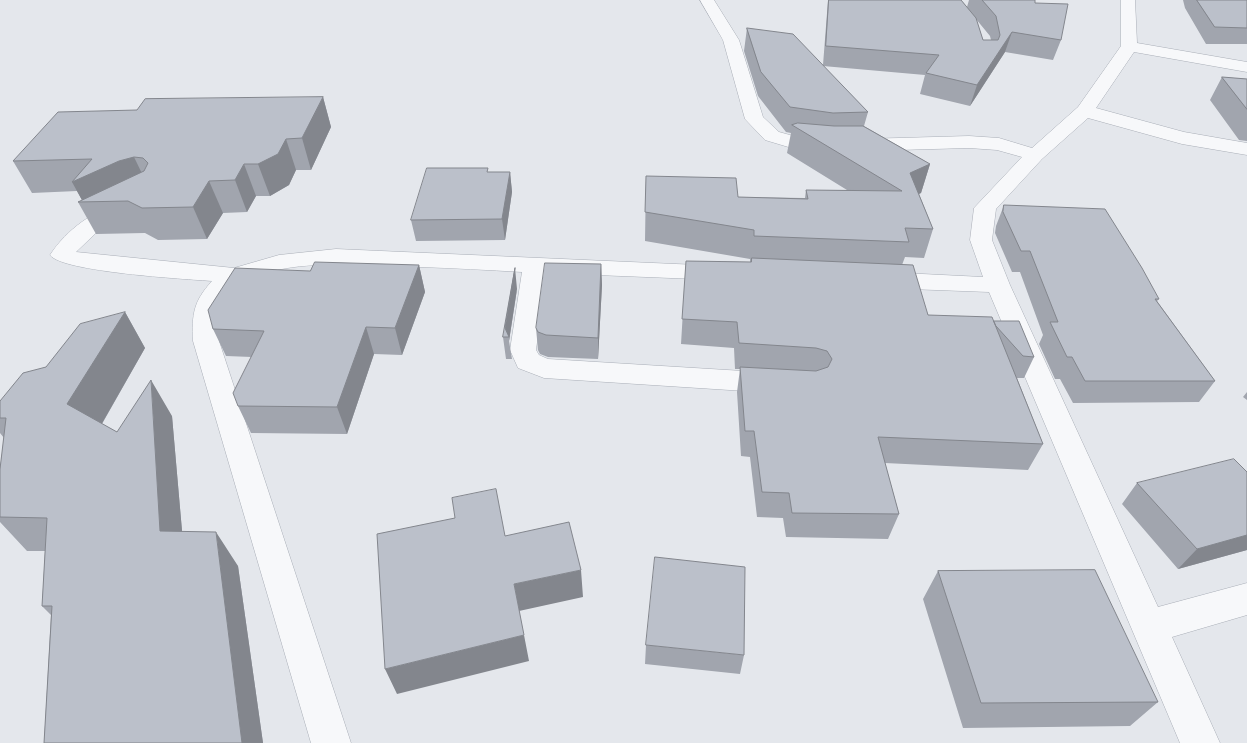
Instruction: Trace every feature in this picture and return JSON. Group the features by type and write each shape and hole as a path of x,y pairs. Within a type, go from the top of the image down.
{"street":[{"path":"707,0 731,40 754,119 772,136 795,143 828,146 968,142 999,144 1036,155"},
{"path":"1128,0 1129,46 1120,63 1085,111 1036,155 985,208 981,240 998,285 1200,743"},
{"path":"1129,46 1247,67"},
{"path":"1085,111 1182,138 1247,149"},
{"path":"142,200 92,224 68,245 62,255 82,261 235,276"},
{"path":"331,743 206,341 204,314 216,291 235,276 274,264 336,256 742,274"},
{"path":"535,264 523,350 528,361 544,368 800,385"},
{"path":"860,279 998,285"},
{"path":"1148,627 1247,599"}],"building":[{"path":"829,0 961,0 976,18 983,40 998,40 1000,35 996,16 982,0 1035,0 1035,3 1068,4 1061,40 1012,32 977,85 926,73 939,55 826,46"},
{"path":"1197,0 1247,0 1247,28 1215,27"},
{"path":"747,28 793,34 868,112 833,113 790,107 761,72"},
{"path":"1222,77 1247,79 1247,109"},
{"path":"323,97 302,138 286,139 278,154 258,164 244,164 235,180 209,181 193,207 142,208 128,201 78,202 144,171 148,163 143,158 134,157 119,161 72,182 92,159 13,161 58,112 137,110 145,99"},
{"path":"798,123 863,126 930,164 910,173 933,229 905,228 909,242 754,236 754,230 645,212 646,176 736,178 738,197 808,199 806,190 902,191 792,125"},
{"path":"427,168 488,168 487,172 510,172 502,219 411,220"},
{"path":"1004,205 1105,209 1159,299 1155,299 1215,381 1085,381 1072,357 1067,357 1050,322 1058,322 1030,251 1021,251 1003,212"},
{"path":"752,258 913,265 928,315 992,317 1043,444 878,437 899,514 792,513 789,493 762,492 754,431 745,431 740,367 816,371 828,367 832,359 827,351 816,348 739,343 737,322 682,319 686,261 751,262"},
{"path":"315,262 419,265 395,328 366,327 337,407 238,406 233,393 264,331 213,329 208,310 235,268 310,271"},
{"path":"545,263 601,264 598,338 546,335 538,332 536,328"},
{"path":"515,268 505,328 509,337 503,337"},
{"path":"125,312 67,404 117,432 151,380 160,531 216,532 242,743 44,743 52,606 42,606 47,518 0,517 0,469 6,418 0,418 0,401 23,373 46,367 80,324"},
{"path":"994,321 1019,321 1034,357 1023,356 996,326"},
{"path":"1234,459 1247,472 1247,535 1197,549 1137,483"},
{"path":"496,489 505,536 569,522 581,570 514,584 524,635 385,669 377,534 455,518 452,498"},
{"path":"655,557 745,567 744,655 646,645"},
{"path":"1095,570 1158,702 981,703 938,571"}]}
